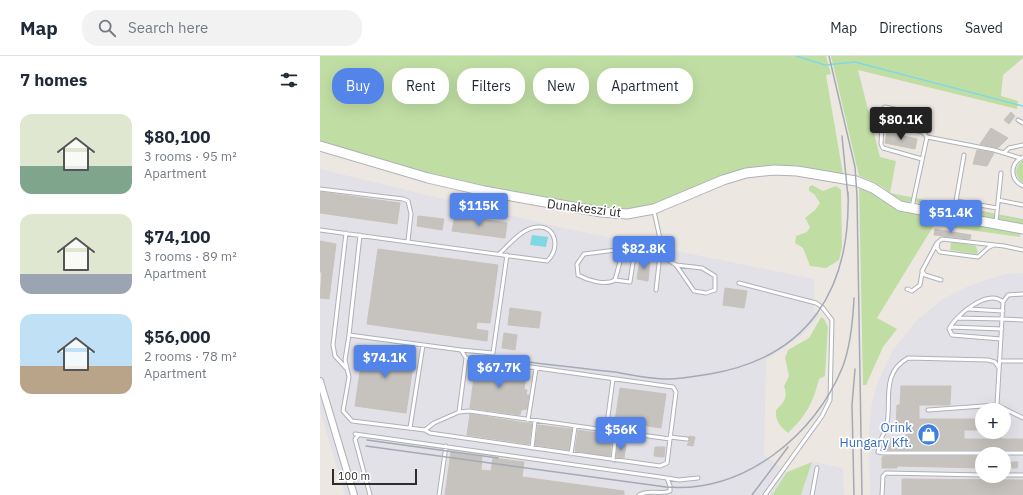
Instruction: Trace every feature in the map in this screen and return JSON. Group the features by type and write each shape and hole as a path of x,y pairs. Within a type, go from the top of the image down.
{"street":[{"name":"Dunakeszi út","path":"320,146 428,178 575,209 627,214 654,209 723,180 746,173 774,170 797,171 847,179 866,184 900,206 913,204 996,220 1023,229"},
{"path":"320,381 354,495"}],"lane":[{"path":"922,158 884,148 881,144 881,111 885,107 927,116 923,132"},
{"path":"1018,120 1023,123"},
{"path":"882,124 923,132 928,137 1022,157 1014,166 1013,173 1017,181 1023,186"},
{"path":"913,204 922,158 928,137"},
{"path":"1004,153 1009,148 1023,145"},
{"path":"964,155 956,201 997,208"},
{"path":"996,220 1001,173"},
{"path":"320,189 403,199 408,202 411,214 408,241"},
{"path":"998,200 1023,204"},
{"path":"654,209 662,248 659,254 656,290"},
{"path":"320,230 547,261 554,255 556,242 552,233 545,228 538,227 530,229 499,254"},
{"path":"346,233 333,345 335,356 347,370"},
{"path":"360,235 345,360 349,377 343,411 352,421 425,430 430,433 612,460 660,466 667,463 676,392 673,388 466,358"},
{"path":"907,289 912,291 920,285 922,271 938,242 942,239 1023,250"},
{"path":"938,242 937,248 940,252 978,257 989,247 994,245"},
{"path":"634,256 630,282 615,280 611,283 587,279 578,275 577,264 584,254 616,250 659,254 676,265 694,291 706,293 715,290 715,276 709,272 702,268 676,265"},
{"path":"615,280 621,258 630,255 651,258 659,254"},
{"path":"349,335 461,350 493,352 507,255"},
{"path":"922,271 924,275 941,280"},
{"path":"739,283 816,303 822,307 832,320 830,400 822,416 765,495"},
{"path":"997,403 1003,302 1008,295 1023,294"},
{"path":"950,327 957,318 974,303 990,297 1000,299 1003,302"},
{"path":"968,309 1003,311"},
{"path":"957,318 1023,320"},
{"path":"950,327 1002,329"},
{"path":"950,327 952,335 1001,339"},
{"path":"410,428 423,345"},
{"path":"459,412 466,358 461,350"},
{"path":"999,368 995,362 988,360 908,358 898,363 891,379 888,394 886,428 878,452 1023,453"},
{"path":"1000,361 1023,361"},
{"path":"528,420 536,369"},
{"path":"606,431 613,379"},
{"path":"928,410 975,407"},
{"path":"425,430 434,423 459,412 469,411 606,431 687,439"},
{"path":"1011,412 1023,418"},
{"path":"532,448 535,421"},
{"path":"571,454 575,427"},
{"path":"612,460 616,432"},
{"path":"355,434 679,480 698,478"},
{"path":"359,435 355,439 370,495"},
{"path":"439,495 446,446"},
{"path":"812,495 817,468"},
{"path":"882,495 883,476 886,473 975,475"},
{"path":"1011,475 1023,475"},
{"path":"667,478 672,495"},
{"path":"639,495 643,493 666,494 670,491"}],"path":[{"path":"913,204 996,220 1023,220"}],"shaded area":[{"path":"320,169 563,228 814,279 814,311 820,315 802,335 766,360 764,455 787,472 772,495 345,495 320,410"},
{"path":"1023,273 1023,495 870,495 869,429 871,407 877,384 893,350 917,320 943,299 971,285 1005,274"},
{"path":"812,462 843,468 844,495 801,495"}],"green space":[{"path":"320,56 826,56 831,74 826,75 843,174 802,168 773,167 653,205 625,209 600,210 486,188 429,174 320,143"},
{"path":"831,56 1023,56 1023,58 1003,75 1001,96 1018,101 1017,109 858,70 880,157 896,161 890,193 873,182 859,176"},
{"path":"1023,160 1023,183 1018,178 1016,172 1018,165"},
{"path":"812,185 823,191 836,186 841,190 842,247 839,260 826,268 810,266 803,248 795,243 796,236 807,232 810,227 805,218 815,210 820,203 814,194 809,191 809,187"},
{"path":"859,186 911,213 1020,233 1020,237 934,225 877,318 897,329 883,347 866,385 863,385"},
{"path":"890,193 1023,219 1023,228 920,207 917,202 910,201 905,205 892,197"},
{"path":"956,242 976,246 978,253 976,254 950,250 951,243"},
{"path":"821,317 824,319 828,327 825,376 819,379 808,409 800,421 788,433 776,417 776,410 781,405 786,394 784,386 789,376 785,358 788,350 809,338"},
{"path":"812,462 801,495 772,495 787,472"}],"water":[{"path":"532,235 548,237 546,247 530,245"}],"building":[{"path":"1011,112 1015,116 1009,124 1004,120"},
{"path":"991,128 1008,138 998,148 980,144"},
{"path":"887,132 917,139 915,149 885,143"},
{"path":"977,150 994,153 987,166 973,164"},
{"path":"320,192 400,203 397,224 320,213"},
{"path":"455,215 507,223 505,238 452,231"},
{"path":"418,216 444,219 442,230 417,226"},
{"path":"935,229 971,235 970,239 934,235"},
{"path":"320,241 336,244 329,299 320,298 322,272 320,272"},
{"path":"378,249 498,265 490,323 477,322 476,329 488,331 487,341 367,324"},
{"path":"640,259 650,261 648,281 637,279"},
{"path":"725,288 747,291 744,308 723,305"},
{"path":"510,308 541,312 539,328 508,325"},
{"path":"504,333 517,335 515,350 502,348"},
{"path":"364,345 415,352 406,413 355,406"},
{"path":"476,362 527,370 524,389 527,390 526,395 529,395 527,409 521,410 520,415 470,408"},
{"path":"901,386 951,386 950,405 919,405 919,419 975,419 975,430 964,430 964,439 1023,439 1023,450 1011,450 1011,447 975,447 975,450 886,450 887,439 906,439 906,430 896,430 897,405 900,405"},
{"path":"620,388 666,394 661,428 615,421"},
{"path":"470,414 532,424 529,444 467,435"},
{"path":"538,425 572,429 569,450 535,445"},
{"path":"578,430 612,435 610,456 575,451"},
{"path":"689,436 695,437 693,446 687,445 690,440"},
{"path":"618,443 626,445 624,458 616,457"},
{"path":"655,447 665,447 664,457 654,456"},
{"path":"451,452 482,457 481,470 491,471 493,458 524,462 522,477 624,491 624,495 445,495"},
{"path":"975,456 975,468 897,466 897,468 882,468 882,457"},
{"path":"1011,462 1018,462 1017,468 1012,468"},
{"path":"902,479 975,480 975,483 1011,483 1011,480 1023,480 1023,495 902,495"}],"waterway":[{"path":"796,56 825,65 855,62 1023,106"}],"railway":[{"path":"829,56 855,167 857,196 862,495"},
{"path":"842,136 848,197"},
{"path":"507,359 615,372 648,378 674,379 710,374 744,365 774,352 798,335 817,313 832,288 842,259 847,227 848,192"},
{"path":"366,446 666,487 695,486 723,480 749,470 773,455 795,437 831,392 843,366 848,350 854,298"},
{"path":"854,495 852,405 855,369"},
{"path":"367,440 498,458"},
{"path":"752,495 788,447"}],"place":[{"name":"Orink Hungary Kft.","path":"928,434"}]}
